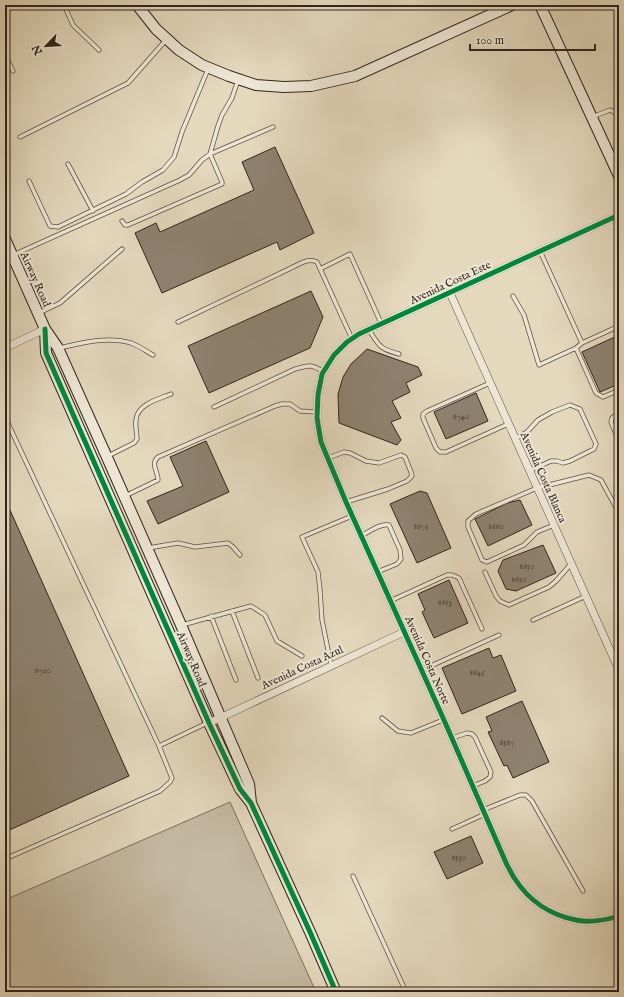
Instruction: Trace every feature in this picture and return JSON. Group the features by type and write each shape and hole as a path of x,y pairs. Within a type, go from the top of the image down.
{"street":[{"path":"137,5 166,39 179,50 209,68 256,85 284,87 311,86 356,76 512,5"},
{"path":"540,5 619,176"},
{"name":"Avenida Costa Este","path":"318,396 322,374 334,355 347,342 369,330 619,215"},
{"name":"Airway Road","path":"5,239 45,330 58,348 181,625 249,784 251,803"},
{"name":"Avenida Costa Blanca","path":"450,293 619,670"},
{"path":"5,348 45,330"},
{"name":"Airway Road","path":"45,330 46,354 209,722 240,789 251,803 336,992"},
{"name":"Avenida Costa Norte","path":"318,396 317,418 321,442 352,516 422,670 507,865 516,880 531,898 545,909 577,921 602,921 619,917"},
{"name":"Avenida Costa Azul","path":"209,722 404,632"}],"lane":[{"path":"64,5 73,25 99,50"},
{"path":"20,137 128,83 166,39"},
{"path":"5,55 13,71"},
{"path":"29,181 50,226 58,227 126,194 142,182 163,170 174,158 182,132 209,68"},
{"path":"122,221 128,225 222,184 210,154 222,115 232,98 238,79"},
{"path":"592,117 610,110 616,113 619,119"},
{"path":"12,256 180,180 189,175 202,160 210,154 273,126"},
{"path":"68,164 93,210"},
{"path":"38,314 60,303 122,249"},
{"path":"540,252 582,342"},
{"path":"320,269 350,254 382,324"},
{"path":"178,322 307,261 314,260 317,262 352,339"},
{"path":"513,296 524,315 539,365 576,348 582,342 619,326"},
{"path":"369,330 379,346 387,351 399,354"},
{"path":"58,348 79,343 109,340 131,343 153,355"},
{"path":"576,348 596,393 603,397 619,390"},
{"path":"214,407 295,369 315,366 324,372"},
{"path":"490,383 423,414 423,418 436,448 440,452 446,452 508,424"},
{"path":"107,456 134,443 137,439 136,420 138,411 148,403 172,394"},
{"path":"124,496 158,480 154,463 155,459 172,450 282,404 290,404 300,411 317,412"},
{"path":"515,439 528,432 538,420 552,412 570,405 580,409 596,444 594,449 563,463 551,461 529,471"},
{"path":"619,412 612,418 611,422 619,441"},
{"path":"5,417 172,778 170,782 160,791 5,859"},
{"path":"328,458 344,452 350,453 366,461 379,463 401,455 404,457 411,472 412,476 407,481 388,489 346,502"},
{"path":"554,525 537,532 524,545 487,562 482,560 468,527 468,521 476,514 537,488 589,476 601,480 619,513"},
{"path":"331,665 322,620 318,572 302,537 352,516"},
{"path":"361,536 380,526 389,526 400,550 401,559 397,564 378,572"},
{"path":"147,548 178,543 195,547 228,543 240,554"},
{"path":"485,572 496,596 500,601 509,604 549,587 571,564"},
{"path":"390,601 447,575 452,575 458,578 482,629"},
{"path":"533,620 586,596"},
{"path":"181,625 250,606 265,615 277,641 302,656"},
{"path":"232,611 258,678"},
{"path":"211,616 236,680"},
{"path":"422,670 499,635"},
{"path":"382,718 398,731 411,733 444,720"},
{"path":"158,746 209,722"},
{"path":"452,738 467,733 472,734 475,737 491,772 490,777 485,781 473,786"},
{"path":"452,829 520,795 526,795 532,801 583,891"},
{"path":"353,876 406,992"}],"shaded area":[{"path":"230,802 316,992 5,992 5,900"}],"building":[{"path":"275,147 314,233 280,250 277,242 162,293 135,233 156,223 160,232 254,190 242,162"},
{"path":"311,291 323,317 310,348 209,393 188,346"},
{"path":"619,335 619,384 600,392 582,352"},
{"path":"367,349 418,367 422,375 406,383 410,392 392,401 401,418 391,422 401,440 397,445 339,423 338,394 343,377 351,364"},
{"path":"476,393 488,421 446,439 434,412"},
{"path":"206,441 229,492 158,524 147,501 183,486 170,457"},
{"path":"420,491 427,493 451,548 417,563 390,504"},
{"path":"5,499 129,776 5,832"},
{"path":"520,500 532,525 488,546 475,519 507,503"},
{"path":"543,545 556,573 516,591 506,589 498,571 503,560"},
{"path":"449,580 468,623 434,638 422,612 425,610 418,594"},
{"path":"489,648 493,658 501,655 516,691 462,714 442,668"},
{"path":"522,701 549,762 513,778 507,765 504,766 488,732 492,731 486,717"},
{"path":"471,836 483,863 447,879 434,852"}],"cycle path":[{"path":"619,215 359,334 347,342 334,355 322,374 318,395 317,418 321,442 346,502 513,876 527,894 541,906 558,915 586,921 603,920 619,916"},
{"path":"45,329 46,353 209,723 240,789 251,803 336,992"}]}
